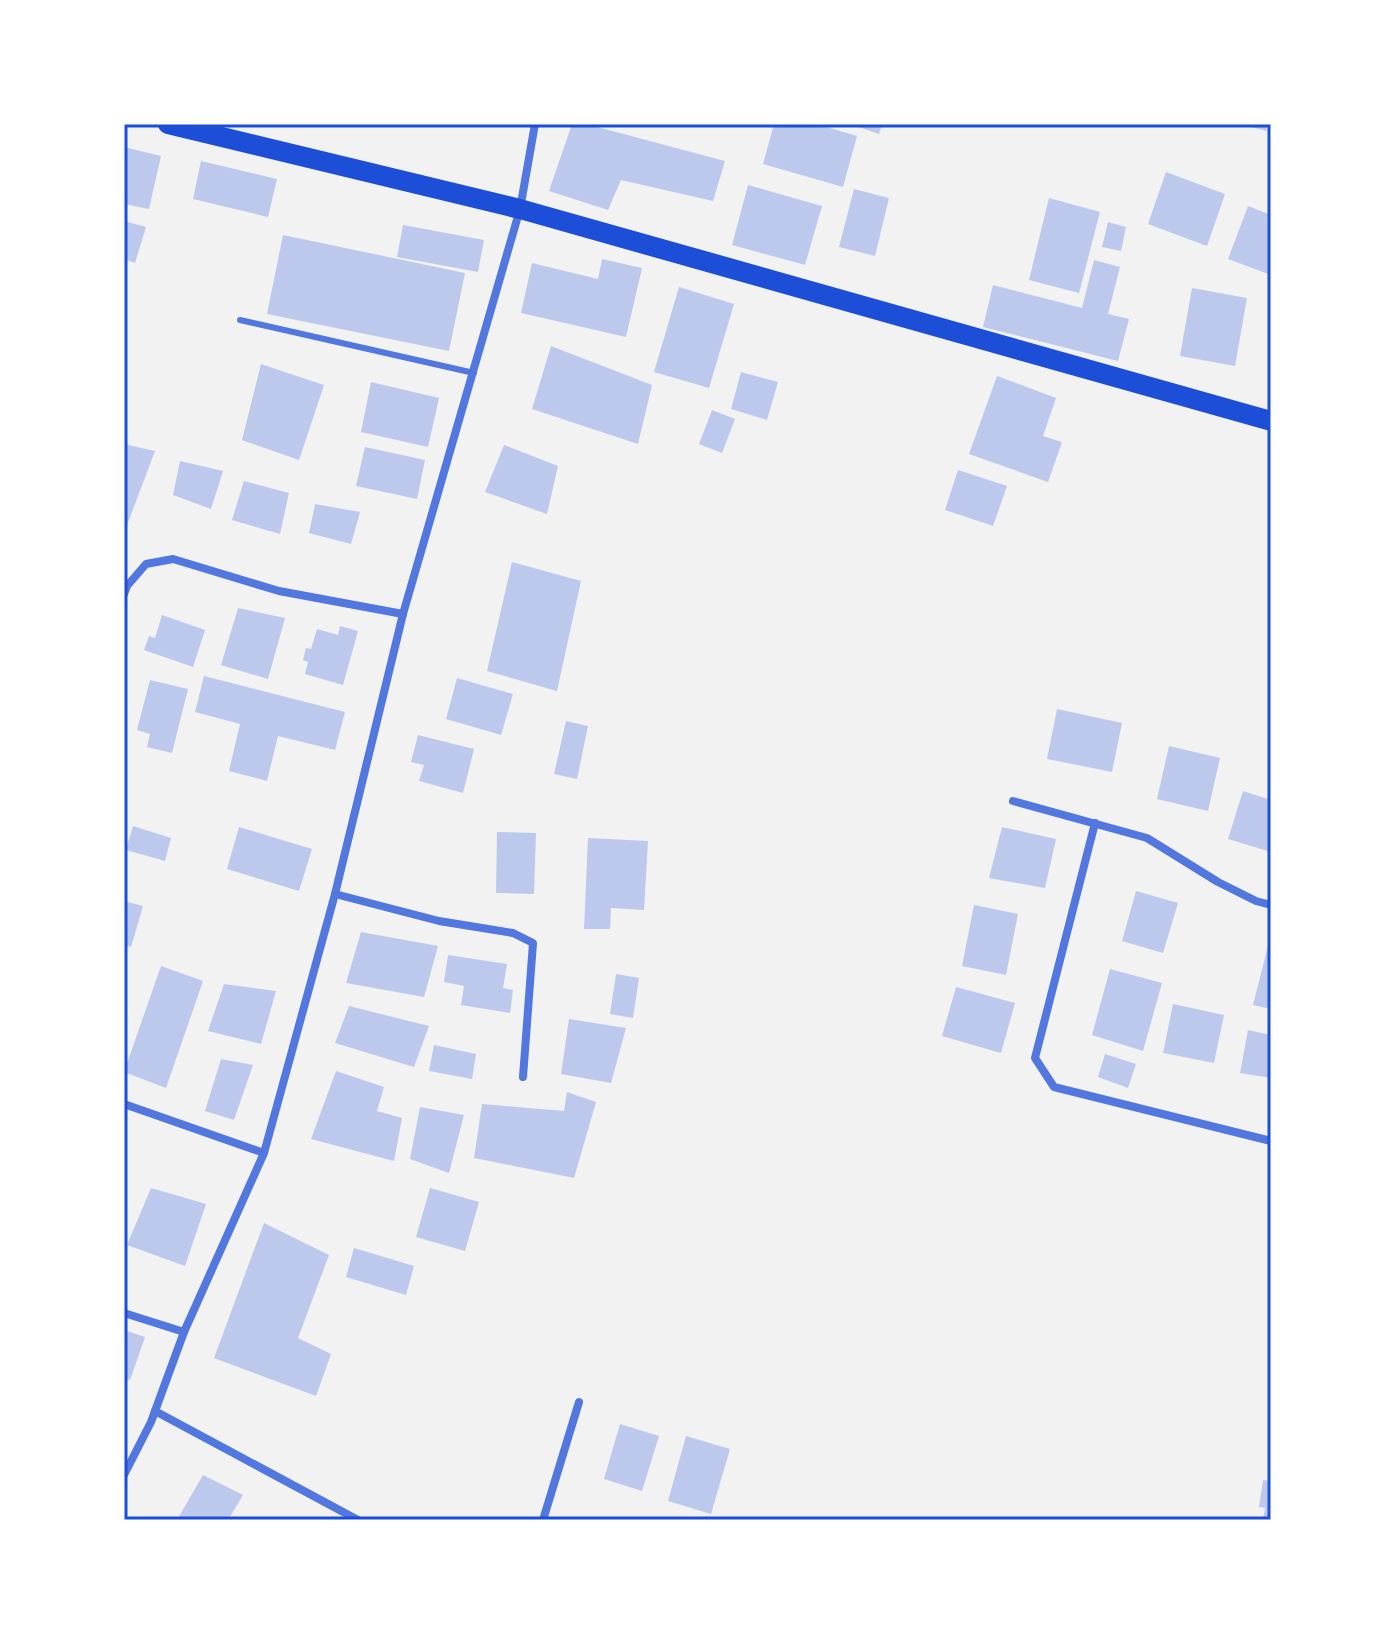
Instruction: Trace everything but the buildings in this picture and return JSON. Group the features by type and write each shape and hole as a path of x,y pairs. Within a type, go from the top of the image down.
{"main road":[{"path":"168,124 520,209 1271,421"}],"street":[{"path":"124,1475 155,1411 184,1332 264,1153 335,894 403,614 520,209 535,124"},
{"path":"124,594 146,564 173,559 279,591 403,614"},
{"path":"1013,801 1147,838 1218,882 1271,905"},
{"path":"1095,823 1035,1058 1054,1087 1271,1141"},
{"path":"335,894 439,921 513,933 533,943 523,1077"},
{"path":"124,1104 264,1153"},
{"path":"124,1313 184,1332"},
{"path":"543,1520 579,1402"},
{"path":"155,1411 358,1520"}],"lane":[{"path":"240,320 474,373"}]}
